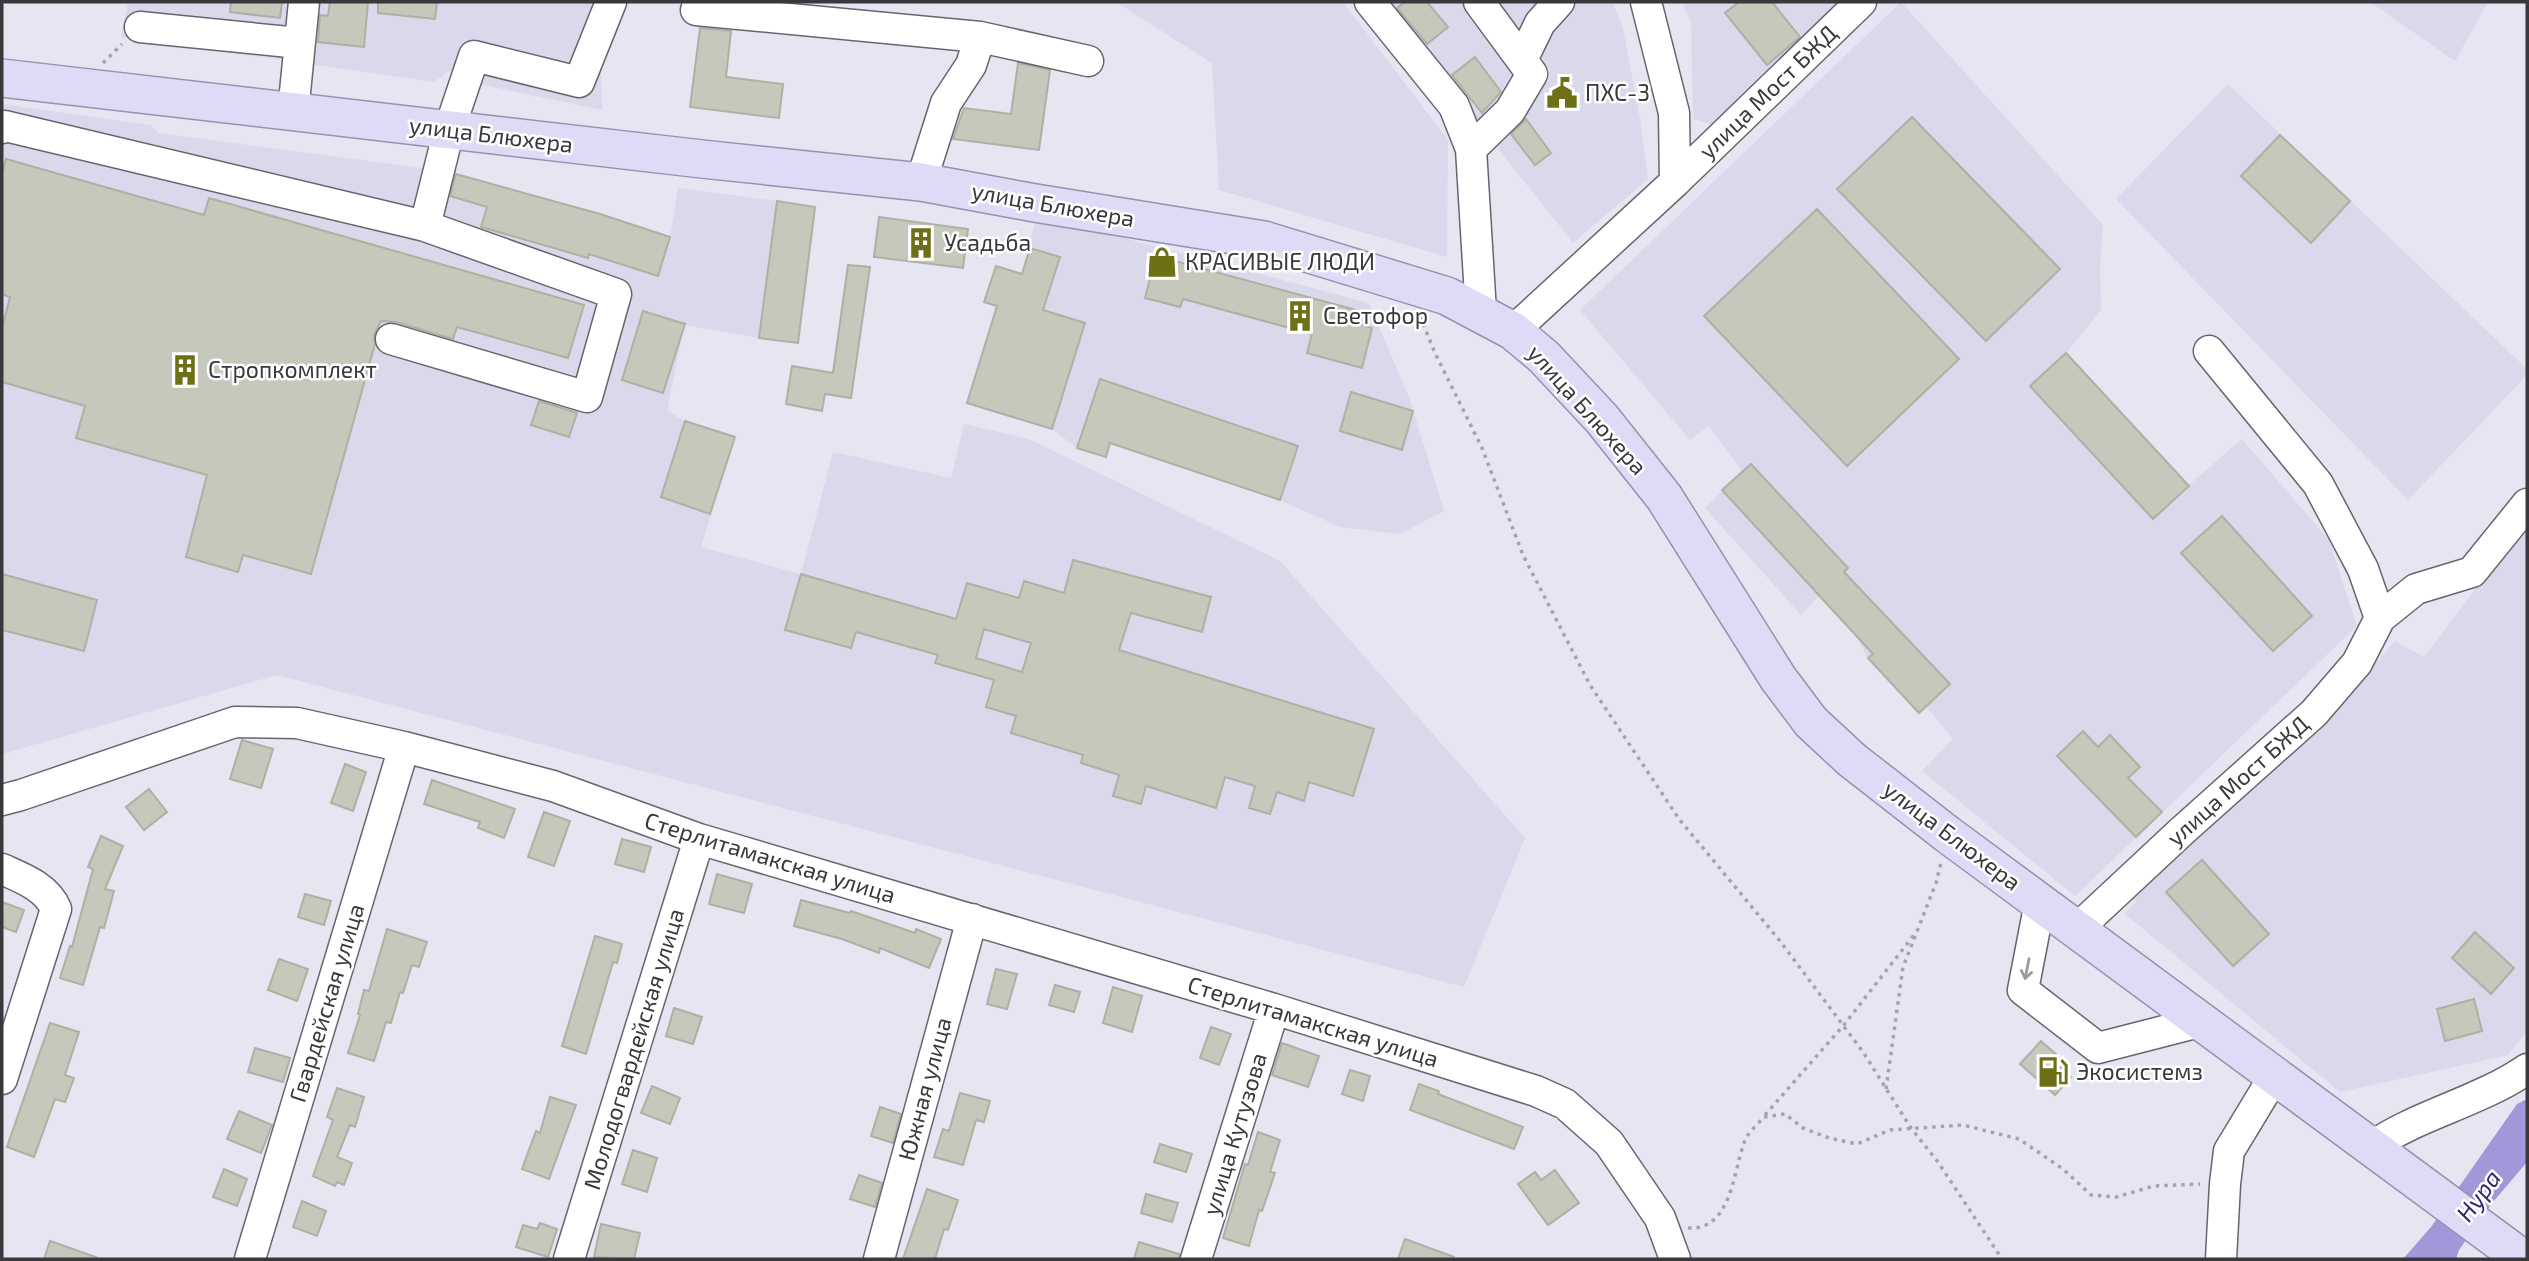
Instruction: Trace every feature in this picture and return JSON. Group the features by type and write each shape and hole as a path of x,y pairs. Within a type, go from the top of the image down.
{"main road":[{"name":"улица Блюхера","path":"2,78 921,182 1264,240 1447,296 1513,331 1544,357 1602,419 1664,497 1778,678 1811,722 1852,760 1947,834 2519,1257"}],"street":[{"path":"293,112 304,2"},
{"path":"425,226 449,130 474,55 579,82 611,2"},
{"path":"1370,2 1454,106 1471,149 1481,312"},
{"path":"1471,149 1510,111 1532,74 1479,2"},
{"path":"1521,60 1540,23 1559,2"},
{"path":"1646,2 1674,113 1675,182"},
{"name":"улица Мост БЖД","path":"1513,331 1675,182 1861,2"},
{"path":"696,10 980,37 1088,61"},
{"path":"140,27 299,43"},
{"path":"921,182 946,103 971,65 980,37"},
{"path":"2,128 5,126 425,226 616,294 587,397 391,339"},
{"path":"2209,351 2318,484 2363,569 2380,618"},
{"name":"улица Мост БЖД","path":"2077,929 2314,713 2357,663 2380,618 2416,589 2472,572 2527,504"},
{"name":"Стерлитамакская улица","path":"2,800 236,722 297,723 404,747 553,786 699,839 1274,1009 1536,1091 1565,1104 1609,1143 1660,1219 1675,1259"},
{"name":"Гвардейская улица","path":"250,1259 404,747"},
{"name":"Молодогвардейская улица","path":"569,1259 699,839"},
{"path":"2,869 22,878 51,897 56,909 2,1079"},
{"path":"2040,902 2023,990 2098,1048 2203,1021"},
{"name":"Южная улица","path":"879,1259 972,919"},
{"name":"улица Кутузова","path":"1196,1259 1274,1009"},
{"path":"2371,1147 2386,1136 2510,1080 2527,1069"},
{"path":"2221,1259 2229,1151 2275,1075"}],"path":[{"path":"96,69 140,27"},
{"path":"1407,283 1435,353 1482,448 1523,555 1590,685 1679,820 1780,941 1843,1026 1911,1128 1938,1161 2002,1259"},
{"path":"1886,1089 1903,967 1936,883 1947,834"},
{"path":"1660,1219 1685,1228 1700,1229 1717,1218 1733,1186 1745,1140 1843,1026 1917,930"},
{"path":"1764,1117 1785,1114 1803,1128 1829,1138 1857,1144 1890,1130 1963,1125 2019,1139 2063,1169 2091,1195 2116,1197 2154,1186 2225,1184"}],"shaded area":[{"path":"128,2 599,2 602,110 479,84 472,74 449,71 434,82 121,37"},
{"path":"1116,2 1343,2 1448,140 1447,257 1219,190 1212,63"},
{"path":"1381,2 1613,2 1623,28 1648,179 1573,243"},
{"path":"1683,2 1847,2 1719,126 1693,119 1691,24"},
{"path":"1901,2 2103,225 2101,310 2066,353 2189,485 2242,439 2329,540 2357,626 2075,896 1922,771 1953,739 1926,706 1868,658 1857,637 1819,596 1801,615 1705,508 1742,471 1709,426 1690,440 1580,310"},
{"path":"2370,2 2488,2 2455,61"},
{"path":"2228,84 2527,369 2527,375 2408,500 2116,199"},
{"path":"2,104 151,125 158,133 452,172 493,184 481,227 588,258 600,214 658,275 670,237 678,188 777,201 759,338 684,325 667,411 685,421 735,437 701,547 801,574 833,452 951,478 964,424 1029,439 1280,561 1525,838 1464,987 277,675 2,754"},
{"path":"1037,215 1369,303 1410,400 1444,511 1400,534 1340,527 1280,500 1111,443 1106,457 1077,448 1052,429 967,403 997,306 984,302 996,266 1022,274"},
{"path":"2527,520 2527,1031 2508,1055 2340,1092 2124,913 2137,902 2130,897 2309,738 2395,641 2424,657"}],"water":[{"name":"Нура","path":"2527,1099 2527,1162 2493,1202 2459,1250 2456,1259 2403,1259 2431,1227 2517,1104"}],"building":[{"path":"231,2 282,2 280,18 230,12"},
{"path":"330,2 368,2 364,47 318,42 320,15 328,16"},
{"path":"378,2 437,2 435,19 378,13"},
{"path":"1405,2 1427,2 1448,27 1427,44 1397,8"},
{"path":"1739,2 1772,2 1800,37 1767,65 1725,13"},
{"path":"700,28 731,31 726,77 783,84 779,118 690,107"},
{"path":"1475,57 1501,92 1482,113 1452,75"},
{"path":"1018,63 1050,70 1039,150 953,139 964,108 1011,114"},
{"path":"1912,117 2060,269 1986,341 1837,189"},
{"path":"1526,119 1551,153 1535,165 1511,134"},
{"path":"2280,135 2350,201 2311,243 2241,176"},
{"name":"Стропкомплект","path":"6,159 204,215 209,198 584,305 568,358 457,327 453,339 396,322 381,321 374,335 375,344 311,574 243,555 238,572 186,557 207,475 76,438 85,406 2,382 2,328 10,297 2,294 2,174"},
{"path":"456,174 600,214 670,237 658,276 589,254 588,258 481,227 487,207 450,196"},
{"path":"777,201 815,207 798,343 759,338"},
{"path":"1817,209 1959,359 1847,466 1704,316"},
{"name":"Усадьба","path":"879,217 968,229 963,268 874,257"},
{"path":"1030,248 1060,257 1043,310 1085,323 1052,429 967,403 997,306 984,302 996,266 1022,274"},
{"name":"Светофор","path":"1156,256 1356,310 1352,322 1372,328 1362,368 1307,353 1312,334 1183,299 1180,307 1145,298"},
{"path":"848,265 870,267 851,398 825,394 822,411 786,404 792,366 833,373"},
{"path":"643,311 685,324 663,393 622,380"},
{"path":"2066,353 2189,486 2153,519 2030,386"},
{"path":"1100,379 1298,446 1280,500 1110,443 1106,457 1077,448"},
{"path":"1351,392 1413,411 1402,450 1340,431"},
{"path":"539,401 577,413 569,437 531,425"},
{"path":"685,421 735,437 710,514 661,497"},
{"path":"1751,464 1848,568 1844,572 1950,684 1919,713 1868,658 1873,654 1722,490"},
{"path":"2222,516 2312,616 2273,651 2181,553"},
{"path":"1073,560 1211,597 1202,632 1131,613 1119,650 1374,729 1353,796 1309,782 1304,801 1277,792 1270,814 1249,808 1255,786 1225,777 1216,808 1146,786 1141,804 1113,796 1119,775 1081,763 1083,755 1011,733 1016,716 986,707 994,680 935,663 938,655 856,632 851,648 785,630 801,574 956,619 967,583 1019,598 1024,581 1064,593","holes":["984,629 1031,643 1022,672 976,658"]},
{"path":"2,574 97,600 84,651 2,630"},
{"path":"2083,731 2098,747 2110,735 2140,767 2128,778 2162,812 2136,837 2057,756"},
{"path":"242,740 273,749 261,788 230,779"},
{"path":"345,764 366,772 353,811 331,803"},
{"path":"432,780 515,809 504,838 478,828 480,822 424,804"},
{"path":"149,789 167,812 144,830 126,807"},
{"path":"544,812 570,821 554,866 528,857"},
{"path":"101,836 123,846 105,889 114,891 83,985 60,978 70,946 72,947 93,869 88,867"},
{"path":"622,839 651,847 644,872 615,864"},
{"path":"2202,860 2269,934 2233,966 2166,892"},
{"path":"717,874 752,884 744,913 709,904"},
{"path":"305,894 331,901 324,925 298,917"},
{"path":"801,900 850,913 851,911 915,933 916,929 941,939 929,968 880,948 879,953 842,939 794,926"},
{"path":"2,902 24,910 16,932 2,927"},
{"path":"387,929 427,942 419,967 412,965 403,993 400,992 391,1023 386,1022 374,1061 348,1053 360,1015 358,1014 364,990 369,991"},
{"path":"2475,932 2514,968 2491,994 2452,958"},
{"path":"595,936 622,944 617,963 613,962 586,1054 562,1046"},
{"path":"279,959 308,969 297,1001 268,990"},
{"path":"996,969 1017,974 1007,1009 987,1004"},
{"path":"1055,985 1080,992 1074,1012 1049,1005"},
{"path":"1113,987 1142,996 1132,1032 1103,1023"},
{"path":"2474,999 2482,1031 2445,1041 2437,1009"},
{"path":"674,1008 702,1017 693,1044 666,1036"},
{"path":"50,1023 79,1032 65,1075 74,1078 65,1102 55,1099 34,1157 7,1147"},
{"path":"1211,1027 1231,1034 1219,1065 1200,1058"},
{"path":"2041,1041 2059,1057 2055,1063 2071,1077 2055,1095 2020,1064"},
{"path":"1282,1043 1319,1056 1308,1087 1272,1075"},
{"path":"255,1048 290,1058 283,1082 248,1072"},
{"path":"1350,1070 1370,1076 1363,1101 1342,1094"},
{"path":"1419,1084 1523,1127 1514,1149 1410,1110"},
{"path":"652,1086 680,1098 670,1124 641,1113"},
{"path":"337,1088 364,1097 355,1127 350,1125 337,1157 352,1163 344,1185 337,1182 335,1186 313,1176 333,1120 327,1117"},
{"path":"960,1093 990,1101 984,1122 976,1120 963,1165 934,1157 943,1129 949,1131"},
{"path":"550,1097 576,1105 549,1179 522,1169 536,1131 540,1133"},
{"path":"880,1107 901,1114 893,1143 871,1136"},
{"path":"239,1111 272,1125 261,1153 227,1139"},
{"path":"1258,1132 1280,1140 1270,1172 1275,1173 1262,1211 1259,1210 1249,1246 1223,1238 1245,1164 1248,1165"},
{"path":"1160,1144 1192,1154 1186,1172 1154,1162"},
{"path":"633,1150 657,1158 647,1192 622,1184"},
{"path":"224,1169 247,1179 237,1206 213,1197"},
{"path":"1555,1170 1579,1203 1548,1225 1518,1184 1535,1172 1541,1180"},
{"path":"859,1175 882,1183 875,1207 850,1199"},
{"path":"927,1189 958,1200 948,1230 944,1229 935,1259 903,1259"},
{"path":"1146,1194 1178,1203 1172,1222 1141,1213"},
{"path":"302,1201 326,1211 317,1236 293,1227"},
{"path":"540,1223 557,1229 548,1257 516,1247 523,1225 537,1229"},
{"path":"601,1224 640,1233 634,1259 594,1257"},
{"path":"1405,1239 1454,1257 1454,1259 1398,1259"},
{"path":"50,1241 96,1257 44,1259"},
{"path":"1139,1242 1179,1254 1179,1259 1134,1259"}],"place":[{"name":"ПХС-3","path":"1562,93"},
{"name":"Усадьба","path":"921,243"},
{"name":"КРАСИВЫЕ ЛЮДИ","path":"1162,262"},
{"name":"Светофор","path":"1300,316"},
{"name":"Стропкомплект","path":"185,370"},
{"name":"Экосистемз","path":"2053,1072"}]}
